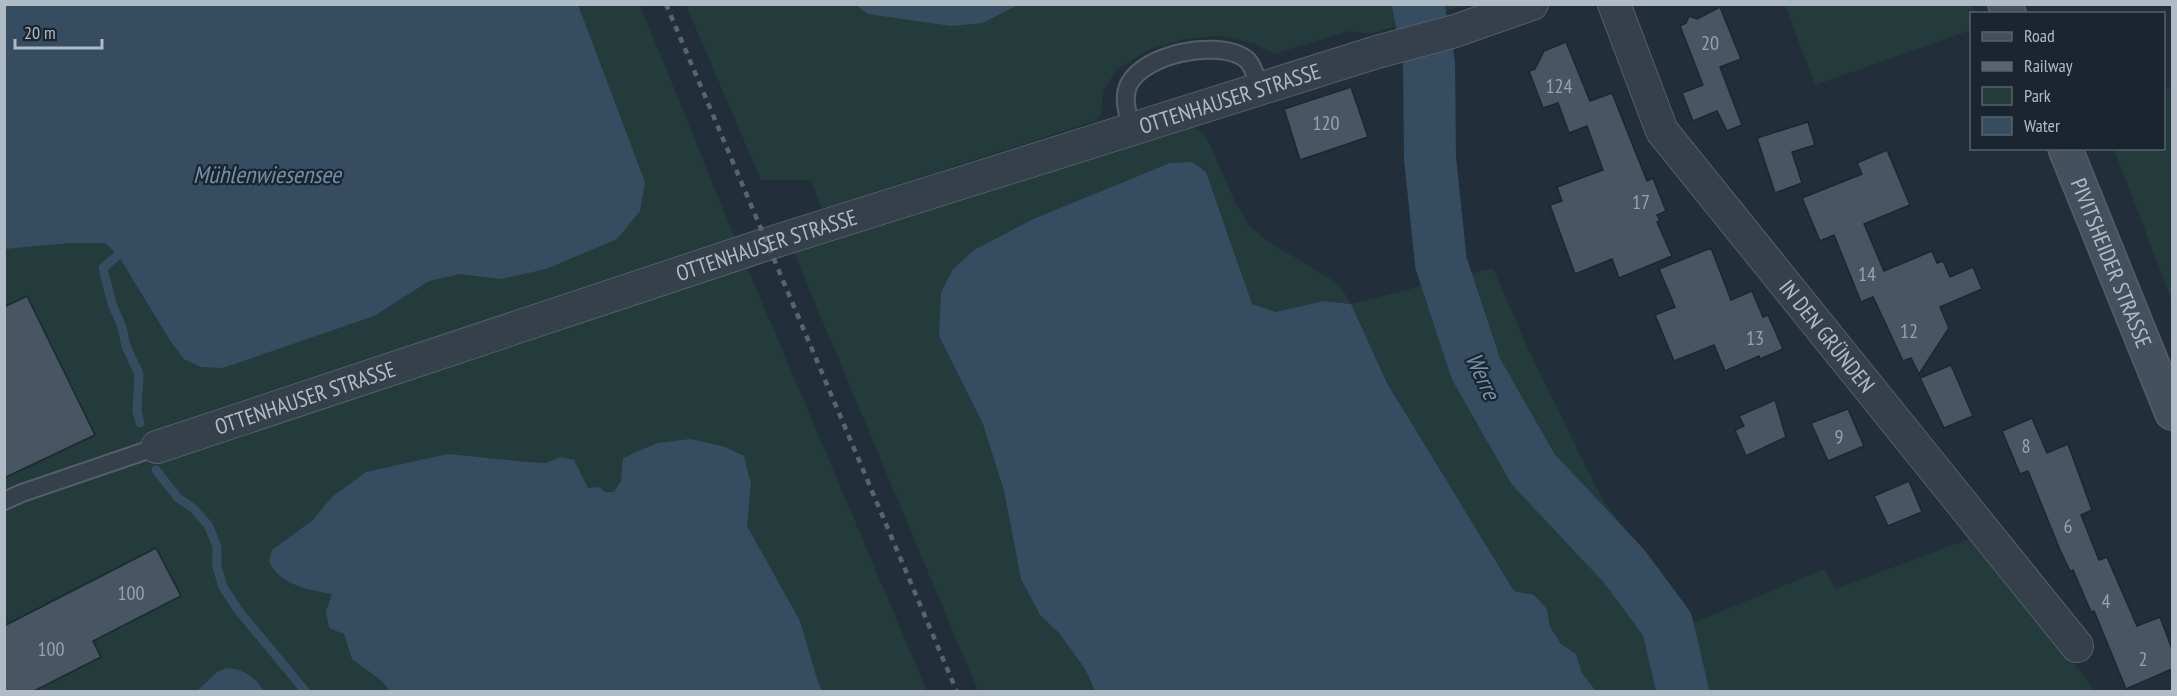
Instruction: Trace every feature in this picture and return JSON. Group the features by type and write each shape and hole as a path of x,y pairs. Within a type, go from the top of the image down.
{"main road":[{"name":"PIVITSHEIDER STRASSE","path":"2066,150 2172,413"}],"street":[{"name":"OTTENHAUSER STRASSE","path":"158,447 767,244 1260,88 1455,31 1532,4"},
{"name":"IN DEN GRÜNDEN","path":"1614,4 1662,131 2077,646"}],"lane":[{"path":"1132,129 1126,112 1129,84 1139,71 1159,60 1184,53 1208,50 1230,52 1244,57 1254,70 1260,88"},
{"name":"OTTENHAUSER STRASSE","path":"4,501 158,447"}],"green space":[{"path":"1018,4 1464,5 1370,34 1349,31 1274,54 1255,44 1222,36 1186,39 1150,49 1117,69 1103,91 1101,114 1095,121 822,209 811,180 761,180 686,5 856,5 868,14"},
{"path":"1970,4 1975,12 1970,12 1970,30 1815,85 1785,5"},
{"path":"4,5 640,5 737,243 927,691 5,691"},
{"path":"2172,86 2172,301 2114,150 2165,150 2165,89"},
{"path":"1190,127 1200,130 1207,138 1234,200 1249,226 1266,240 1341,287 1351,304 1323,301 1276,312 1252,304 1206,172 1192,162 1170,163 1033,219 974,250 953,269 939,336 983,424 1004,491 1021,579 1040,615 1059,633 1085,669 1095,691 978,691 794,253"},
{"path":"1493,268 1530,353 1601,497 1692,623 1825,569 1835,589 1977,536 2095,691 1596,691 1582,673 1576,654 1561,644 1550,627 1547,609 1534,595 1514,591 1387,383 1351,304"}],"water":[{"name":"Mühlenwiesensee","path":"5,4 578,5 645,182 640,211 617,239 546,269 501,279 460,274 429,281 374,316 223,368 201,367 184,359 171,342 118,255 105,243 69,243 5,249"},
{"path":"856,5 1018,5 983,23 951,26 868,14"},
{"path":"1192,162 1206,172 1252,304 1276,312 1323,301 1351,304 1387,383 1514,591 1534,595 1547,609 1550,627 1561,644 1576,654 1582,673 1596,691 1095,691 1085,669 1059,633 1040,615 1021,579 1004,491 983,424 939,336 941,293 953,269 974,250 1033,219 1170,163"},
{"path":"691,439 725,447 744,456 751,484 747,526 800,621 822,691 390,691 382,681 352,659 344,634 329,628 326,611 332,594 287,581 280,576 269,561 272,550 313,520 332,497 366,472 448,454 546,463 561,457 574,460 588,488 600,487 605,492 614,492 621,481 623,458 657,443"},
{"path":"226,668 248,674 264,691 197,691 217,672"}],"building":[{"path":"1720,7 1741,59 1720,67 1742,125 1727,131 1717,111 1693,121 1682,93 1703,85 1680,26 1686,23 1689,16 1697,19"},
{"path":"1566,42 1590,101 1612,93 1647,181 1653,178 1666,211 1657,215 1660,220 1657,222 1672,256 1619,278 1612,259 1575,274 1550,205 1562,201 1557,187 1603,170 1587,126 1569,133 1558,103 1543,108 1529,71 1535,69 1544,51"},
{"path":"1351,87 1368,137 1300,160 1284,109"},
{"path":"1808,122 1815,145 1792,152 1802,183 1775,193 1757,138"},
{"path":"1887,150 1910,205 1864,224 1884,271 1932,251 1937,263 1943,261 1950,277 1973,267 1982,289 1940,307 1949,328 1919,374 1911,358 1903,361 1873,297 1861,302 1834,235 1820,241 1802,198 1862,174 1857,163"},
{"path":"1711,248 1731,300 1752,291 1763,317 1768,315 1783,349 1760,359 1759,356 1725,371 1714,345 1674,361 1655,315 1675,307 1659,269"},
{"path":"27,296 95,435 4,478 4,307"},
{"path":"1951,365 1973,416 1944,428 1920,378"},
{"path":"1775,400 1786,437 1746,456 1735,430 1744,426 1739,416"},
{"path":"1848,409 1864,446 1828,461 1811,423"},
{"path":"2032,418 2047,453 2068,444 2092,510 2081,515 2099,560 2107,557 2137,626 2160,617 2172,649 2172,669 2126,689 2094,611 2091,612 2073,570 2070,571 2060,550 2028,471 2020,474 2002,431"},
{"path":"1909,481 1922,512 1888,526 1874,496"},
{"path":"156,548 181,596 93,641 101,657 32,692 4,692 4,626"}],"waterway":[{"name":"Werre","path":"1418,4 1429,63 1430,158 1441,263 1476,369 1533,469 1624,566 1667,624 1683,692"},
{"path":"118,255 103,268 126,346 139,374 137,411 140,423"},
{"path":"156,470 178,498 193,508 208,525 217,546 217,567 223,587 238,610 306,692"}],"railway":[{"path":"666,4 957,692"}]}
